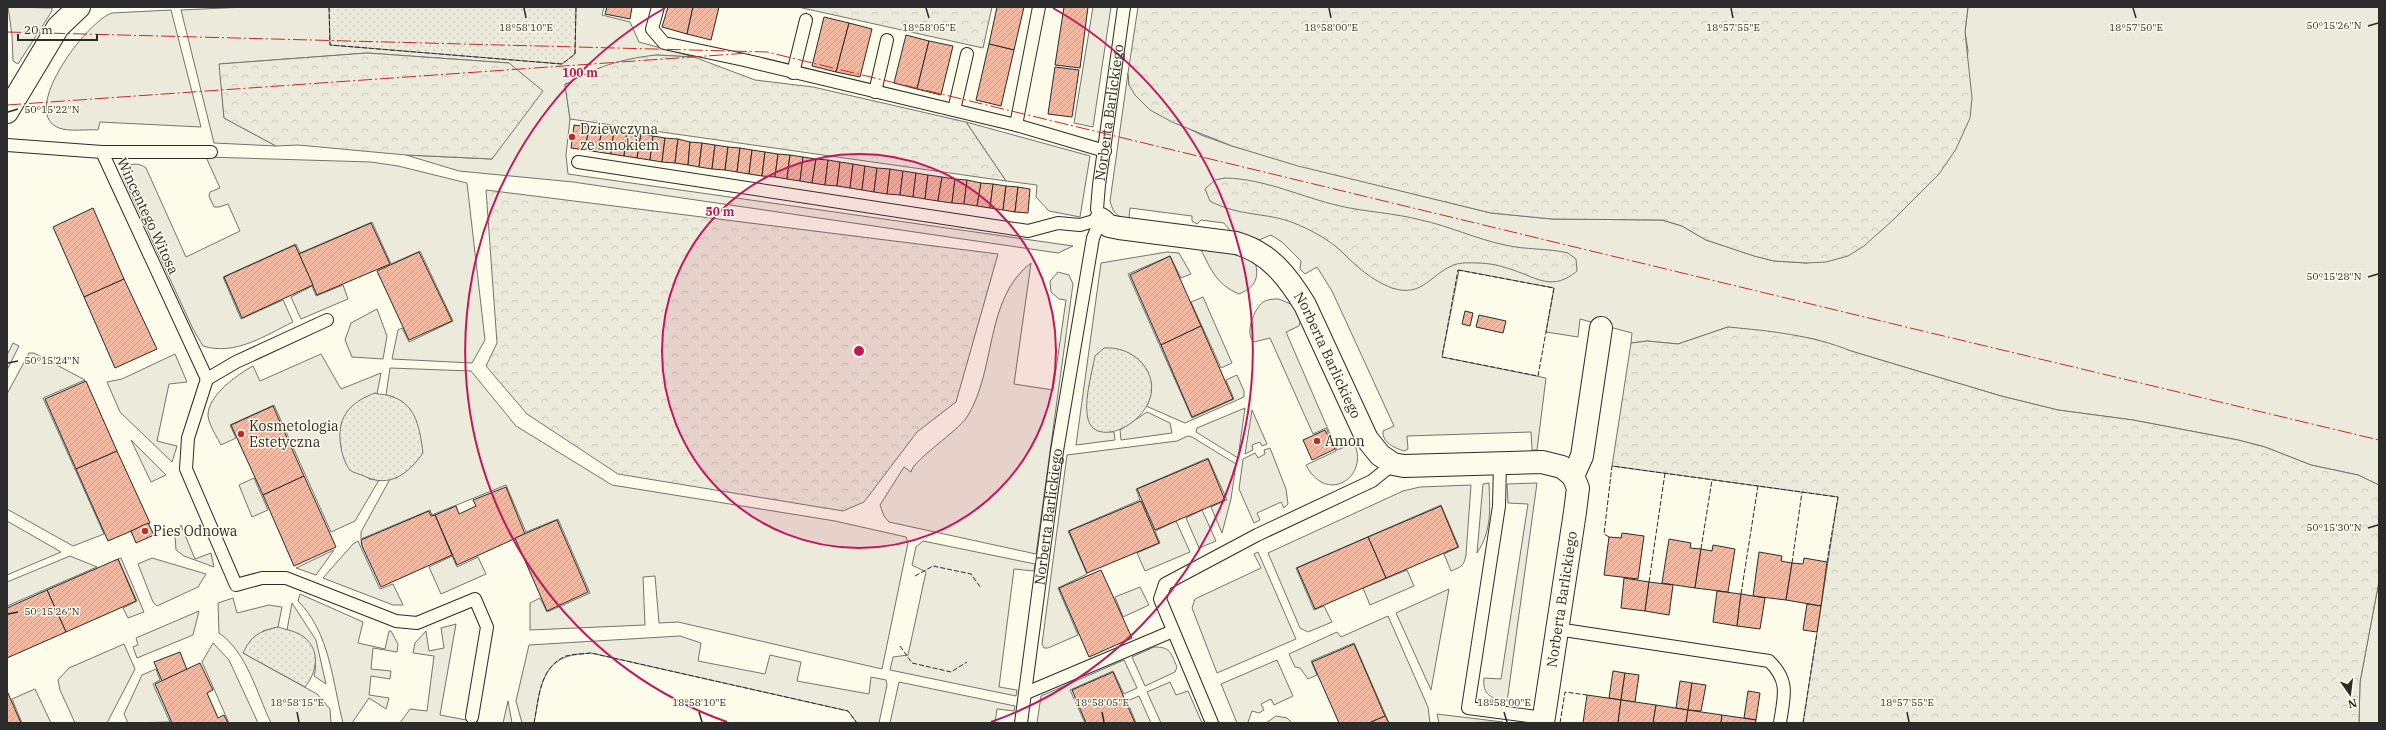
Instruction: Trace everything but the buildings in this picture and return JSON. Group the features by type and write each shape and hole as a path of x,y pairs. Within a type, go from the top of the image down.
{"street":[{"path":"7,112 58,27 78,7"},
{"name":"Norberta Barlickiego","path":"1101,218 1109,226 1119,228 1236,243 1249,247 1272,262 1294,287 1306,305 1367,440 1380,455 1393,464"},
{"path":"1393,464 1420,466 1542,462 1562,467 1573,476 1582,456 1601,328"},
{"name":"Norberta Barlickiego","path":"1543,721 1578,488 1573,476"}],"lane":[{"path":"658,7 652,29 664,43 1016,125 1104,151"},
{"path":"1016,125 1039,7"},
{"name":"Norberta Barlickiego","path":"1021,723 1057,451 1093,238 1101,218 1097,208 1124,7"},
{"path":"793,73 806,20"},
{"path":"875,92 887,40"},
{"path":"954,110 967,54"},
{"name":"Wincentego Witosa","path":"7,145 102,152 207,379"},
{"path":"102,152 211,152"},
{"path":"578,162 1028,231 1058,223 1080,225 1101,218"},
{"path":"327,320 236,362 207,379 188,438 186,469 236,585 262,578 286,578 396,621 417,623 474,599 487,627 472,718"},
{"path":"1500,463 1499,506 1468,708 1543,721"},
{"path":"1212,723 1160,599 1165,584 1256,535 1372,481 1393,464"},
{"path":"1557,629 1769,661 1778,670 1784,681 1780,723"},
{"path":"1026,693 1173,631"}],"green space":[{"path":"8,7 52,8 52,11 18,64 13,61 12,35"},
{"path":"245,7 604,7 602,15 630,22 639,42 694,57 656,55 565,84 570,119 566,155 568,174 1073,246 1058,253 573,182 459,171 406,155 492,159 509,63 367,53 220,64 224,118 276,146 214,143 181,10"},
{"path":"329,7 576,7 575,54 562,64 330,45"},
{"path":"798,7 992,7 983,48"},
{"path":"1093,7 1111,7 1093,127 1074,123"},
{"path":"1138,7 1968,7 1965,32 1972,98 1970,118 1956,149 1939,174 1893,220 1864,246 1848,256 1826,262 1807,263 1774,261 1706,240 1682,226 1662,220 1552,219 1491,213 1298,166 1232,146 1172,122 1150,110 1135,95 1129,85 1128,73"},
{"path":"1968,7 2379,7 2379,485 2358,475 2311,465 2265,447 2238,440 2133,420 2058,410 2001,396 1814,339 1728,327 1678,344 1647,341 1631,343 1632,333 1580,319 1578,337 1546,332 1554,288 1459,270 1442,357 1546,378 1537,450 1532,450 1531,432 1407,436 1408,449 1404,451 1393,447 1387,442 1383,435 1383,431 1394,426 1332,291 1317,267 1305,274 1300,269 1301,261 1282,242 1271,235 1259,240 1232,233 1224,223 1201,220 1197,224 1192,221 1192,216 1130,208 1129,218 1126,219 1115,213 1110,201 1128,73 1129,85 1188,128 1201,135 1232,146 1326,172 1491,213 1552,219 1662,220 1682,226 1706,240 1755,256 1774,261 1807,263 1893,220 1956,149 1968,51 1965,32"},
{"path":"171,10 201,127 100,122 98,130 68,130 59,128 48,119 46,104 51,87 73,49 87,32 112,13"},
{"path":"367,53 509,63 543,91 492,159 406,155 298,145 276,146 224,118 219,64"},
{"path":"656,55 694,57 755,80 813,87 966,122 1006,181 570,119 565,85 587,73 609,65 631,59"},
{"path":"966,122 1090,156 1080,217 1049,211 1036,197 1037,185 1006,181"},
{"path":"206,157 371,162 398,166 467,183 485,340 472,363 392,359 398,330 402,328 409,342 453,321 420,251 391,264 372,222 300,253 296,244 223,277 241,319 283,300 293,322 249,343 238,346 215,348 203,346 193,329 122,175 125,167 130,165 139,164 146,168 186,257 240,231 228,204 214,207 209,196 210,192 220,188"},
{"path":"1225,178 1240,179 1269,185 1340,206 1421,220 1505,245 1568,253 1576,259 1577,271 1561,281 1553,282 1538,280 1496,265 1463,263 1446,269 1426,284 1411,290 1392,288 1371,277 1331,243 1307,229 1294,223 1273,217 1232,210 1210,201 1205,189 1215,180"},
{"path":"486,190 998,254 956,402 917,432 864,502 843,511 618,474 527,414 486,366 497,343"},
{"path":"1201,250 1235,253 1255,262 1257,273 1252,286 1239,294 1225,286 1208,264"},
{"path":"1167,252 1179,253 1191,274 1181,278 1170,256 1128,274 1192,418 1234,399 1226,380 1237,375 1244,391 1244,397 1185,423 1146,406 1148,404 1148,372 1137,358 1092,427 1098,431 1114,432 1115,440 1076,445 1101,263"},
{"path":"1031,263 1014,384 1053,390 1066,300 1059,299 1051,292 1050,281 1058,272 1069,275 1073,284 1036,554 889,522 884,516 880,505 904,467 911,472 919,460 967,417 983,378 998,315 1005,296 1016,278"},
{"path":"343,285 348,299 301,319 291,297 312,286 316,296"},
{"path":"1203,297 1232,363 1221,368 1191,302"},
{"path":"1279,299 1293,305 1301,319 1299,326 1286,332 1337,450 1354,443 1357,455 1356,466 1351,475 1344,482 1335,485 1325,484 1315,477 1306,465 1336,451 1326,428 1313,434 1270,338 1254,342 1251,338 1251,322 1256,310 1263,302 1267,300"},
{"path":"377,309 387,336 383,359 352,357 345,340 351,323"},
{"path":"1728,327 1806,337 2001,396 2058,410 2133,420 2238,440 2265,447 2311,465 2358,475 2379,485 2379,581 2360,682 2359,723 1803,723 1838,497 1612,466 1631,343 1647,341 1678,344"},
{"path":"13,343 19,346 7,370 7,355"},
{"path":"1104,348 1120,349 1134,356 1142,363 1151,381 1150,397 1143,412 1130,424 1116,431 1102,432 1092,427 1087,413 1087,407 1088,392 1095,356"},
{"path":"29,353 34,353 85,380 43,398 104,534 73,546 7,509 7,394"},
{"path":"175,354 187,382 169,384 157,441 177,446 172,462 120,412 107,382 122,379"},
{"path":"321,354 341,389 381,373 377,394 374,393 369,479 379,480 355,521 331,532 274,405 230,425 236,438 221,445 211,427 208,416 212,401 224,386 253,366 260,381"},
{"path":"390,368 471,371 516,426 612,485 835,521 906,537 908,543 882,669 678,622 659,623 655,576 643,577 645,625 530,630 530,603 540,598 547,612 590,593 558,519 526,532 506,485 432,515 430,510 361,539 361,532 390,479 397,478 394,397 386,395"},
{"path":"375,393 391,396 401,401 412,412 419,428 423,453 412,467 398,477 390,480 373,480 351,471 345,462 341,450 340,428 346,413 358,402"},
{"path":"1245,408 1238,458 1196,432 1197,428"},
{"path":"1252,410 1267,444 1262,446 1260,442 1252,445 1253,450 1245,454"},
{"path":"1147,412 1170,423 1172,433 1121,440 1120,430"},
{"path":"1188,436 1236,464 1231,499 1222,533 1211,507 1227,500 1208,458 1136,489 1140,500 1068,531 1087,574 1058,588 1078,635 1048,648 1044,648 1042,644 1067,455 1177,441"},
{"path":"131,440 166,475 151,482"},
{"path":"1270,448 1286,489 1288,504 1284,508 1281,502 1257,513 1260,520 1254,523 1239,489 1243,459 1255,453 1258,458 1265,454 1264,450"},
{"path":"254,478 268,510 252,517 239,485"},
{"path":"1489,483 1490,511 1488,528 1477,553 1483,484"},
{"path":"1537,483 1507,702 1493,698 1486,692 1484,678 1501,679 1528,504 1508,503 1507,484"},
{"path":"1471,485 1466,555 1462,566 1451,571 1444,554 1459,547 1441,505 1296,568 1314,610 1324,606 1332,622 1308,632 1300,628 1268,553 1403,491 1420,487"},
{"path":"1202,510 1216,541 1199,548 1186,518"},
{"path":"7,521 61,552 7,575"},
{"path":"1176,521 1190,552 1145,571 1137,553 1160,543 1155,531"},
{"path":"181,525 195,559 211,553 214,567 184,556 176,550 175,536"},
{"path":"358,541 380,589 393,584 403,605 393,605 323,578 353,544"},
{"path":"923,541 1035,564 1034,571 1014,569 999,687 1017,690 1016,696 890,670 893,657 908,655 926,572 912,565 916,547"},
{"path":"334,550 316,575 296,568"},
{"path":"1258,552 1296,639 1217,673 1192,608 1195,599 1261,568 1254,554"},
{"path":"70,556 97,567 7,606 7,582"},
{"path":"452,556 457,567 478,557 486,574 441,594 429,567"},
{"path":"121,558 144,612 128,618 123,608 137,601 118,559"},
{"path":"152,558 206,574 198,587 157,606 153,602 138,564"},
{"path":"1407,570 1414,586 1370,605 1363,588"},
{"path":"2379,581 2379,723 2359,723 2360,682"},
{"path":"1140,587 1149,605 1123,617 1115,597"},
{"path":"1449,589 1431,690 1396,613"},
{"path":"300,594 363,622 358,643 385,649 389,631 391,631 398,644 397,652 373,648 371,669 391,671 390,679 371,676 369,695 389,698 386,709 369,698 352,723 343,723 323,642 309,614 298,601"},
{"path":"233,598 237,613 269,605 282,607 278,627 263,631 243,653 317,694 330,709 331,723 271,723 244,662 229,641 219,633 218,603"},
{"path":"292,603 316,640 326,684 314,676 315,661 306,641 300,636 287,630"},
{"path":"199,611 193,635 137,658 133,647 138,645 136,638"},
{"path":"1388,616 1428,707 1430,723 1389,723 1354,643 1311,661 1317,675 1308,679 1300,668 1295,667 1289,654 1337,632 1341,637"},
{"path":"456,624 440,715 482,723 400,723 410,709 427,711 434,656 413,653 415,643 426,631 429,651 444,648 441,628"},
{"path":"278,627 301,635 313,649 315,655 314,668 305,687 243,653 249,642 256,635"},
{"path":"680,636 701,643 698,661 765,674 770,655 801,662 797,681 869,694 871,677 886,680 887,685 879,723 857,723 848,711 591,653 566,657 550,668 545,676 539,694 534,723 522,723 516,701 529,645"},
{"path":"213,643 229,660 258,723 229,723 202,662"},
{"path":"124,644 135,669 107,723 75,723 60,690 58,680 69,668"},
{"path":"1154,647 1167,649 1177,667 1175,672 1145,686 1132,657"},
{"path":"1124,660 1137,688 1124,694 1113,671 1070,690 1085,723 1037,723 1041,696"},
{"path":"1277,660 1293,696 1274,705 1271,699 1261,704 1264,710 1259,713 1252,711 1248,722 1250,723 1237,723 1221,684"},
{"path":"156,669 160,680 153,684 170,722 128,723 124,714 142,675"},
{"path":"899,682 1015,706 1014,711 997,709 995,723 890,723"},
{"path":"1170,682 1176,695 1188,691 1202,723 1161,723 1147,692"},
{"path":"35,689 51,723 22,723 12,699"},
{"path":"1139,696 1151,723 1136,723 1127,701"},
{"path":"508,701 512,723 503,723"},
{"path":"1437,714 1503,722 1439,723"},
{"path":"1276,716 1287,718 1292,723 1266,723"}],"fence":[{"path":"329,7 330,45 562,64 575,54 576,7"},
{"path":"1458,270 1554,288 1538,376 1442,357 1458,270"},
{"path":"1609,537 1604,534 1612,466 1838,497 1827,562"},
{"path":"1649,582 1665,473"},
{"path":"1701,549 1712,480"},
{"path":"1741,594 1758,486"},
{"path":"1792,563 1802,492"},
{"path":"915,576 933,566 971,574 981,588"},
{"path":"1803,723 1817,633"},
{"path":"900,646 912,663 951,672 967,662"},
{"path":"534,723 539,694 545,676 550,668 557,661 566,656 591,653 848,711 857,723"},
{"path":"1560,723 1565,692 1587,695"}],"power":[{"path":"7,32 767,52 2379,440"},
{"path":"7,105 749,53"}],"place":[{"name":"Dziewczyna ze smokiem","path":"572,137"},
{"name":"Kosmetologia Estetyczna","path":"241,434"},
{"name":"Amon","path":"1317,441"},
{"name":"Pies Odnowa","path":"145,531"}]}
